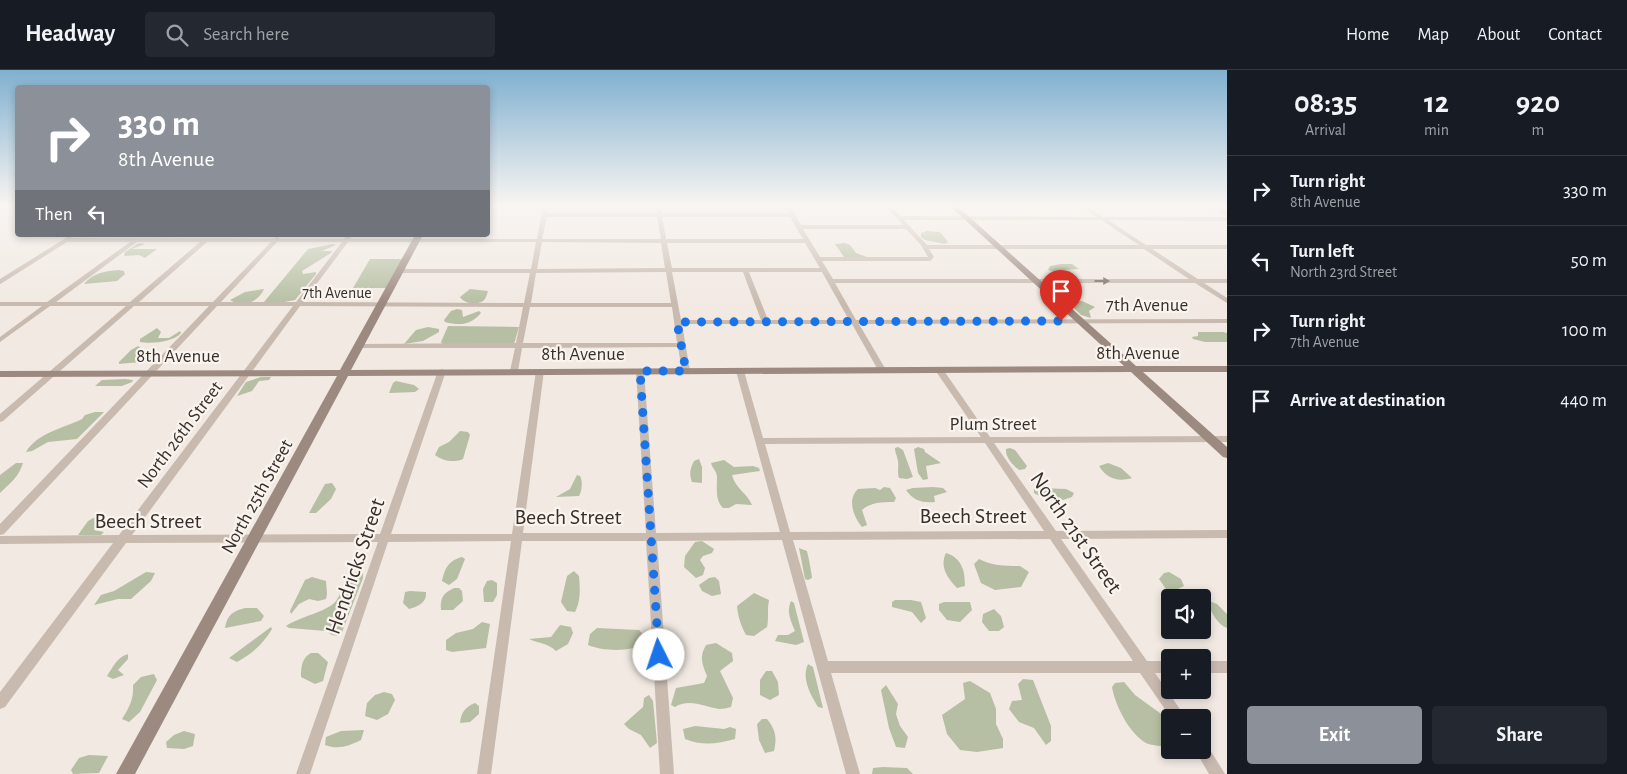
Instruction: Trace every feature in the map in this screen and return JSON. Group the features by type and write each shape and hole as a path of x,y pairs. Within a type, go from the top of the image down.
{"street":[{"path":"0,419 208,239"},
{"path":"0,282 65,240 205,241 257,239"},
{"path":"0,531 277,239"},
{"name":"North 26th Street","path":"0,703 347,239"},
{"name":"North 25th Street","path":"125,774 417,239"},
{"path":"452,239 539,241 808,241 882,370"},
{"path":"818,259 930,259 931,257 917,239"},
{"path":"989,239 1227,454"},
{"path":"1133,239 1227,301"},
{"path":"0,340 135,240"},
{"path":"514,371 539,241"},
{"path":"663,241 686,371"},
{"path":"924,247 1227,247"},
{"path":"745,270 764,322"},
{"path":"400,271 824,270"},
{"path":"831,282 1227,281"},
{"name":"7th Avenue","path":"0,304 297,306 674,305"},
{"name":"7th Avenue","path":"677,322 1227,321"},
{"path":"359,346 681,345"},
{"name":"8th Avenue","path":"0,374 1227,369"},
{"path":"740,370 853,774"},
{"name":"North 21st Street","path":"939,370 1173,709"},
{"name":"Hendricks Street","path":"303,774 442,371"},
{"path":"484,774 540,371"},
{"path":"640,371 667,774"},
{"name":"Plum Street","path":"760,441 1227,440"},
{"name":"Beech Street","path":"0,540 1227,534"},
{"path":"823,667 1161,667"},
{"path":"1211,667 1227,667"},
{"path":"1208,759 1218,774"}],"green space":[{"path":"923,239 945,239 948,242 945,244"},
{"path":"139,243 145,244 132,249 157,249 145,258 139,255 124,256 125,252"},
{"path":"845,243 850,245 856,253 867,257 844,257 835,244"},
{"path":"336,245 322,251 332,251 331,253 302,271 303,274 316,272 316,274 295,300 264,302 308,249"},
{"path":"370,259 404,259 388,288 353,288"},
{"path":"1072,264 1079,269 1062,270 1059,273 1048,270 1050,266"},
{"path":"124,271 125,274 117,281 84,284 91,277 100,273"},
{"path":"1059,273 1066,276 1067,278 1056,275"},
{"path":"264,289 262,294 250,302 240,303 230,300 245,292"},
{"path":"470,289 488,291 483,301 472,303 460,297"},
{"path":"1082,301 1095,307 1089,311 1091,318 1081,315 1068,302"},
{"path":"462,310 463,317 479,311 481,313 465,324 445,322 444,320 451,311"},
{"path":"448,326 519,327 514,344 443,345 441,342"},
{"path":"428,327 439,329 439,332 423,341 404,344 416,330"},
{"path":"157,328 161,332 158,338 169,338 180,331 181,333 162,342 140,342 140,339"},
{"path":"1198,332 1227,333 1227,342 1205,342 1193,339 1192,337 1198,336"},
{"path":"138,346 147,352 159,353 157,357 148,361 119,364 131,350"},
{"path":"261,377 271,377 269,380 259,381 252,391 237,396 246,382"},
{"path":"102,380 133,380 122,386 95,386"},
{"path":"396,381 414,385 419,389 415,392 389,393 393,383"},
{"path":"104,412 77,439 48,442 32,451 26,452 37,440 82,419 85,415"},
{"path":"460,431 468,432 470,435 463,459 449,461 435,455 439,447 449,442"},
{"path":"898,447 903,450 913,477 907,479 899,478 898,461 895,451 895,448"},
{"path":"918,447 924,449 925,452 941,463 926,466 928,479 923,480 918,473 914,449"},
{"path":"1006,449 1015,450 1027,466 1025,469 1019,470 1010,461"},
{"path":"699,459 702,467 702,483 692,482 690,476 694,461"},
{"path":"724,460 734,467 753,466 759,468 760,471 732,475 752,505 736,504 729,508 723,508 720,505 717,494 717,475 711,463"},
{"path":"16,463 23,463 11,483 0,493 0,475"},
{"path":"1108,463 1121,468 1132,478 1122,480 1109,477 1099,466"},
{"path":"577,475 580,476 582,483 579,496 556,497 570,489"},
{"path":"332,483 336,489 331,499 316,513 309,513 325,484"},
{"path":"884,487 890,488 896,498 894,502 881,502 865,507 862,510 867,525 862,527 852,508 855,493 858,489 875,488 880,490"},
{"path":"913,488 943,488 947,492 934,496 935,502 919,500 912,497 906,490"},
{"path":"1034,489 1066,489 1074,493 1072,497 1063,500 1040,496 1034,493"},
{"path":"99,515 100,518 94,530 104,532 101,535 78,535 88,521"},
{"path":"702,541 714,549 712,553 703,556 700,560 705,568 703,575 696,578 684,567 685,556 695,542"},
{"path":"799,548 807,551 812,578 808,580 805,579"},
{"path":"946,553 956,558 962,566 965,586 957,588 948,577 944,568"},
{"path":"462,557 465,559 457,579 449,585 442,581 448,566 453,561"},
{"path":"979,559 1004,566 1020,566 1029,572 1021,587 995,590 981,583 974,564"},
{"path":"359,571 363,574 363,578 339,636 332,635 326,631 289,628 286,626 332,605 347,580"},
{"path":"574,571 579,576 580,590 575,612 567,611 561,602 567,576"},
{"path":"146,572 155,573 151,581 131,599 118,599 94,605 101,595 114,591"},
{"path":"1169,572 1181,579 1184,586 1178,589 1166,589 1159,579 1164,573"},
{"path":"312,577 326,581 326,599 318,601 309,599 299,604 291,614 290,611 305,580"},
{"path":"715,577 719,581 721,594 712,596 702,591 699,585 709,578"},
{"path":"492,580 497,583 497,595 493,602 484,602 483,589 487,581"},
{"path":"454,588 459,588 462,591 463,601 453,610 441,610 443,596"},
{"path":"405,592 426,592 426,596 421,604 409,609 403,603"},
{"path":"754,593 769,600 767,627 754,636 746,635 740,621 737,606"},
{"path":"895,600 921,602 926,618 921,623 912,612 892,607 892,602"},
{"path":"791,601 794,603 804,642 796,645 775,641 778,635 788,635 795,631 789,613"},
{"path":"944,602 970,602 972,610 960,622 947,620 939,610 939,604"},
{"path":"1211,602 1217,604 1227,614 1227,628 1216,618 1211,610"},
{"path":"245,608 257,608 264,616 261,621 225,628 231,614"},
{"path":"994,609 1001,616 1004,627 999,631 989,631 982,622 983,614"},
{"path":"482,622 490,624 486,648 452,652 446,650 446,640 456,633 473,629"},
{"path":"560,625 571,627 573,633 568,644 556,651 529,639 551,637"},
{"path":"271,627 272,629 265,639 248,656 237,662 229,658"},
{"path":"597,628 639,630 648,642 635,648 619,650 603,649 588,645 590,634"},
{"path":"716,643 732,653 733,661 720,671 733,698 731,707 719,709 691,703 680,704 675,707 671,705 676,688 704,683 707,676 702,653 706,645"},
{"path":"311,653 318,653 328,662 323,681 315,684 301,677 303,663"},
{"path":"128,654 128,659 118,670 124,675 113,679 107,676 118,660"},
{"path":"808,664 813,667 823,708 818,707 808,687 806,670"},
{"path":"766,671 772,671 778,682 779,695 770,700 760,695 760,680"},
{"path":"154,674 157,680 140,712 129,722 122,719 133,695 133,685 141,677"},
{"path":"1023,679 1033,680 1051,726 1051,741 1046,745 1034,728 1019,722 1009,709 1012,701 1022,700 1018,684"},
{"path":"970,681 990,693 996,709 996,724 1003,739 1003,748 977,752 960,750 947,734 942,715 965,699 963,683"},
{"path":"1124,682 1135,695 1161,714 1161,746 1146,743 1134,733 1116,702 1112,687 1115,683"},
{"path":"886,685 898,704 896,714 900,726 908,737 905,748 896,747 889,728 881,690"},
{"path":"384,692 392,694 395,700 388,714 377,720 365,716 367,703 375,695"},
{"path":"649,695 653,701 657,743 650,748 641,735 624,724 643,707 644,698"},
{"path":"475,703 479,706 479,714 470,722 460,723 464,711"},
{"path":"762,719 767,719 774,731 774,751 765,753 759,740 757,724"},
{"path":"695,726 724,729 730,727 736,729 735,739 710,744 697,743 685,739 683,729"},
{"path":"364,730 361,740 352,744 343,747 325,745 326,737 341,731"},
{"path":"184,731 195,734 193,746 184,749 167,748 166,742 174,735"},
{"path":"89,755 108,756 99,773 73,774 71,770 79,758"},
{"path":"873,768 907,768 913,774 872,774"}],"route":[{"path":"659,655 640,371 686,371 677,322 1061,321"}]}
